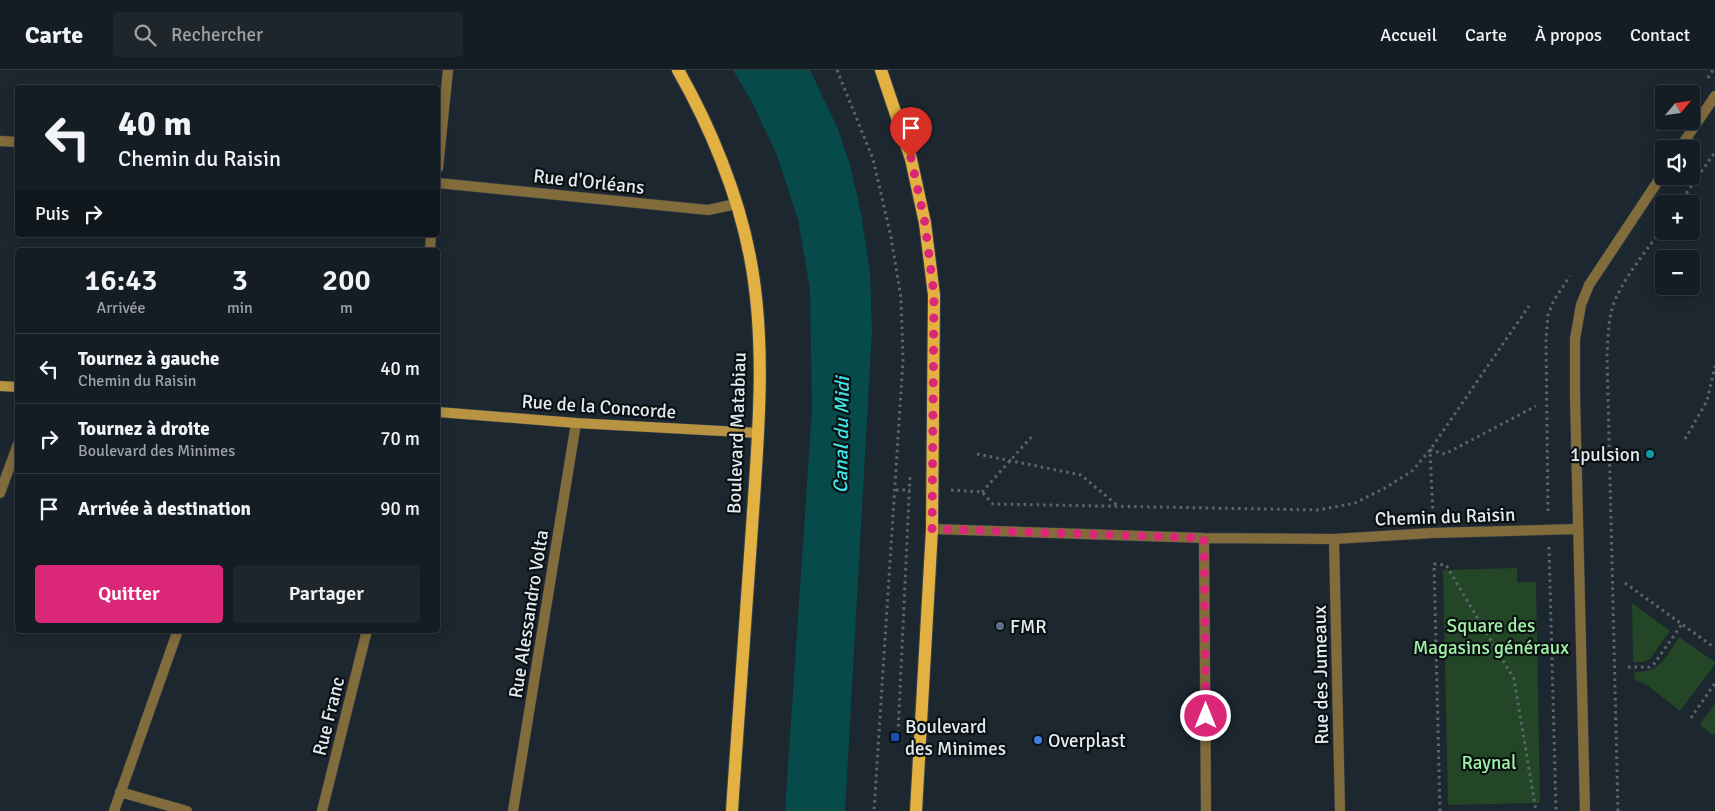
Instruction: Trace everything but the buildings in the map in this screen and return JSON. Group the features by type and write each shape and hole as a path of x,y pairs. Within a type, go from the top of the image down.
{"main road":[{"name":"Boulevard Matabiau","path":"678,70 694,98 713,141 736,204 750,257 757,309 759,357 758,433 732,811"},
{"path":"882,70 911,158 925,223 934,295 932,529 916,811"}],"street":[{"path":"440,148 448,70"},
{"path":"1685,140 1715,96"},
{"path":"0,141 15,142"},
{"name":"Rue d'Orléans","path":"440,183 708,210 736,204"},
{"path":"1585,811 1577,529 1575,339 1581,305 1588,285 1655,185"},
{"path":"0,386 15,388"},
{"name":"Rue de la Concorde","path":"440,412 576,423 758,433"},
{"name":"Rue Alessandro Volta","path":"513,811 576,423"},
{"path":"0,493 15,452"},
{"name":"Chemin du Raisin","path":"932,529 1204,538 1334,539 1432,533 1577,529"},
{"path":"1204,538 1206,811"},
{"name":"Rue des Jumeaux","path":"1334,539 1340,811"},
{"path":"114,811 177,633"},
{"name":"Rue Franc","path":"322,811 366,633"},
{"path":"120,792 187,811"}],"path":[{"path":"837,70 872,159 892,237 902,298 903,360 900,416 874,811"},
{"path":"1685,195 1715,152"},
{"path":"1618,811 1607,378 1608,330 1612,308 1624,284 1655,239"},
{"path":"933,489 982,492 993,504 1319,510 1355,502 1385,488 1412,471 1430,450 1530,306"},
{"path":"1685,439 1707,401 1715,366"},
{"path":"1430,450 1445,454 1536,406"},
{"path":"982,492 1034,434"},
{"path":"1430,450 1433,516"},
{"path":"977,454 1081,474 1118,506"},
{"path":"898,733 910,470"},
{"path":"1440,811 1434,564 1446,565 1514,680 1536,811"},
{"path":"1548,565 1556,811"},
{"path":"1625,583 1715,648"},
{"path":"1628,667 1649,667 1654,664 1682,624"},
{"path":"1691,718 1715,683"}],"green space":[{"name":"Square des Magasins généraux","path":"1517,568 1517,582 1536,582 1540,803 1448,805 1443,570"},
{"path":"1632,603 1670,631 1650,659 1644,662 1633,662"},
{"path":"1679,637 1715,662 1680,711 1647,685 1634,679 1635,672 1651,669 1662,662"},
{"path":"1715,703 1715,732 1713,735 1700,725"}],"water":[{"name":"Canal du Midi","path":"733,70 810,70 838,129 850,165 861,213 870,274 872,330 845,811 785,811 812,409 810,289 798,220 777,155 753,104"}],"place":[{"name":"1pulsion","path":"1650,454"},
{"name":"FMR","path":"1000,626"},
{"name":"Boulevard des Minimes","path":"895,737"},
{"name":"Overplast","path":"1038,740"}],"route":[{"path":"911,158 925,223 934,295 932,529 1204,538 1206,564 1206,716"}],"park label":[{"name":"Raynal","path":"1489,762"}]}
